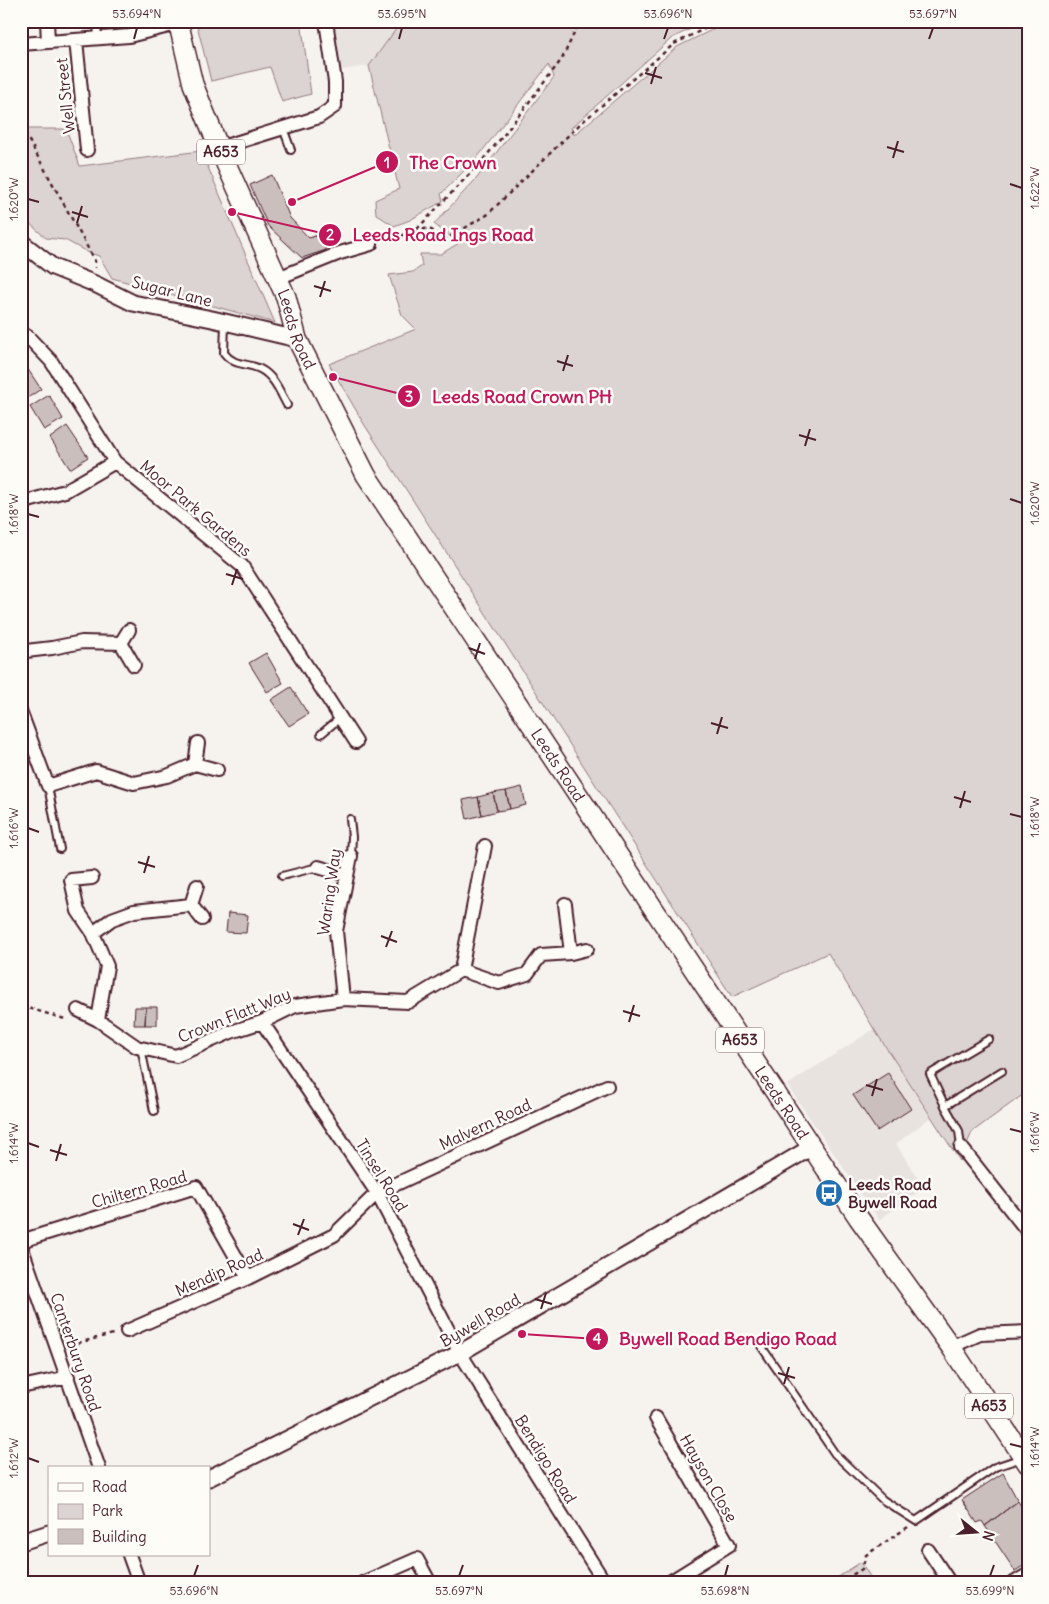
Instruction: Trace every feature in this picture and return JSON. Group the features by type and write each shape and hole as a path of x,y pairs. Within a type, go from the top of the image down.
{"main road":[{"name":"Leeds Road","path":"177,22 193,84 219,148 286,297 297,339 366,476 858,1217 951,1347 1026,1461"}],"street":[{"path":"47,21 48,42"},
{"path":"219,148 319,117 335,106 335,82 326,21"},
{"path":"21,44 129,36 177,22"},
{"name":"Well Street","path":"76,40 87,150"},
{"name":"Sugar Lane","path":"21,242 53,267 95,284 133,303 297,339"},
{"path":"278,278 340,253 370,244"},
{"name":"Moor Park Gardens","path":"21,334 28,337 51,361 115,462 242,566 356,742"},
{"path":"21,503 65,491 115,462"},
{"path":"121,644 130,630"},
{"path":"21,654 26,651 82,642 121,644"},
{"path":"121,644 134,665"},
{"path":"21,713 48,786 96,771 134,783 167,776 195,764 217,770"},
{"path":"195,764 198,743"},
{"path":"485,846 462,970 499,983 527,974 541,954 571,953 587,949"},
{"name":"Waring Way","path":"343,999 336,931 351,856"},
{"path":"318,868 346,875"},
{"path":"92,878 71,880 78,911 93,933 108,966 98,1020"},
{"path":"191,905 197,886"},
{"path":"565,904 571,953"},
{"path":"93,933 112,919 134,911 191,905"},
{"path":"191,905 202,919"},
{"name":"Crown Flatt Way","path":"78,1010 98,1020 137,1047 176,1056 231,1032 262,1022 295,1006 343,999 408,1002 462,970"},
{"name":"Tinsel Road","path":"262,1022 377,1193 460,1353"},
{"name":"Malvern Road","path":"377,1193 607,1086"},
{"name":"Bywell Road","path":"210,1478 460,1353 812,1147"},
{"path":"961,1147 1028,1232"},
{"name":"Chiltern Road","path":"21,1241 196,1187 248,1278"},
{"name":"Mendip Road","path":"127,1330 248,1278 334,1235 377,1193"},
{"name":"Canterbury Road","path":"21,1246 98,1466"},
{"path":"951,1347 980,1334 1028,1332"},
{"name":"Bendigo Road","path":"460,1353 605,1583"},
{"path":"21,1387 68,1377"},
{"name":"Hayson Close","path":"656,1418 728,1545 668,1583"},
{"path":"21,1542 48,1533"},
{"path":"928,1550 950,1583"},
{"path":"129,1556 138,1583"},
{"path":"362,1583 417,1560 430,1583"}],"lane":[{"path":"97,21 98,38"},
{"path":"283,128 291,150"},
{"path":"225,322 224,353 230,360 260,369 275,384 287,405"},
{"path":"321,734 340,718"},
{"path":"48,786 60,849"},
{"name":"Waring Way","path":"350,819 352,837 351,856"},
{"path":"282,876 318,868"},
{"path":"961,1147 959,1131 930,1074 989,1039"},
{"path":"141,1048 154,1111"},
{"path":"945,1106 1002,1070"},
{"path":"759,1343 835,1454 883,1500 916,1521 995,1467 1026,1461"},
{"path":"1008,1583 1028,1571"}],"path":[{"path":"416,230 481,162 503,136 562,59 580,21"},
{"path":"370,244 428,228 446,239 487,215 580,124 674,44 720,21"},
{"path":"21,126 95,261 95,284"},
{"path":"21,1006 71,1021 78,1010"},
{"path":"57,1348 127,1330"},
{"path":"839,1583 862,1569 866,1555 916,1521"}],"shaded area":[{"path":"334,21 402,21 369,66 341,70"},
{"path":"874,1029 931,1117 896,1144 924,1188 879,1220 787,1085"}],"green space":[{"path":"196,21 301,21 311,94 282,102 270,67 211,81"},
{"path":"402,21 707,21 672,38 571,128 574,135 677,47 730,21 1028,21 1028,1091 972,1132 960,1161 874,1029 828,953 732,997 364,424 329,364 416,329 402,315 389,275 413,272 422,266 420,254 441,254 459,243 434,224 477,178 554,77 549,64 477,158 441,194 443,201 410,220 394,226 376,214 375,200 399,189 369,66"},
{"path":"21,129 66,129 80,166 201,151 275,323 112,278 99,256 65,240 46,238 21,216"},
{"path":"861,1562 874,1583 829,1583"}],"building":[{"path":"272,175 290,218 309,238 321,234 326,250 302,258 268,226 250,185"},
{"path":"25,365 41,389 23,401 21,398 21,367"},
{"path":"49,395 63,419 44,430 30,407"},
{"path":"67,426 88,457 70,469 50,438"},
{"path":"266,653 283,683 267,692 249,663"},
{"path":"291,687 308,714 289,726 271,700"},
{"path":"522,787 526,805 510,809 506,791"},
{"path":"506,791 510,809 497,811 493,793"},
{"path":"493,793 497,811 482,815 478,797"},
{"path":"478,797 482,815 467,819 463,800"},
{"path":"228,913 248,915 246,933 226,932"},
{"path":"135,1007 146,1007 145,1025 134,1025"},
{"path":"146,1007 157,1007 157,1025 145,1025"},
{"path":"888,1073 911,1109 877,1131 853,1095"},
{"path":"1003,1473 1018,1501 985,1526 982,1521 977,1523 962,1500"},
{"path":"1018,1501 1028,1517 1028,1563 1015,1571 985,1526"}],"place":[{"name":"The Crown","path":"292,202"},
{"name":"Leeds Road Ings Road","path":"232,212"},
{"name":"Leeds Road Crown PH","path":"333,377"},
{"name":"Leeds Road Bywell Road","path":"829,1193"},
{"name":"Bywell Road Bendigo Road","path":"522,1334"}]}
